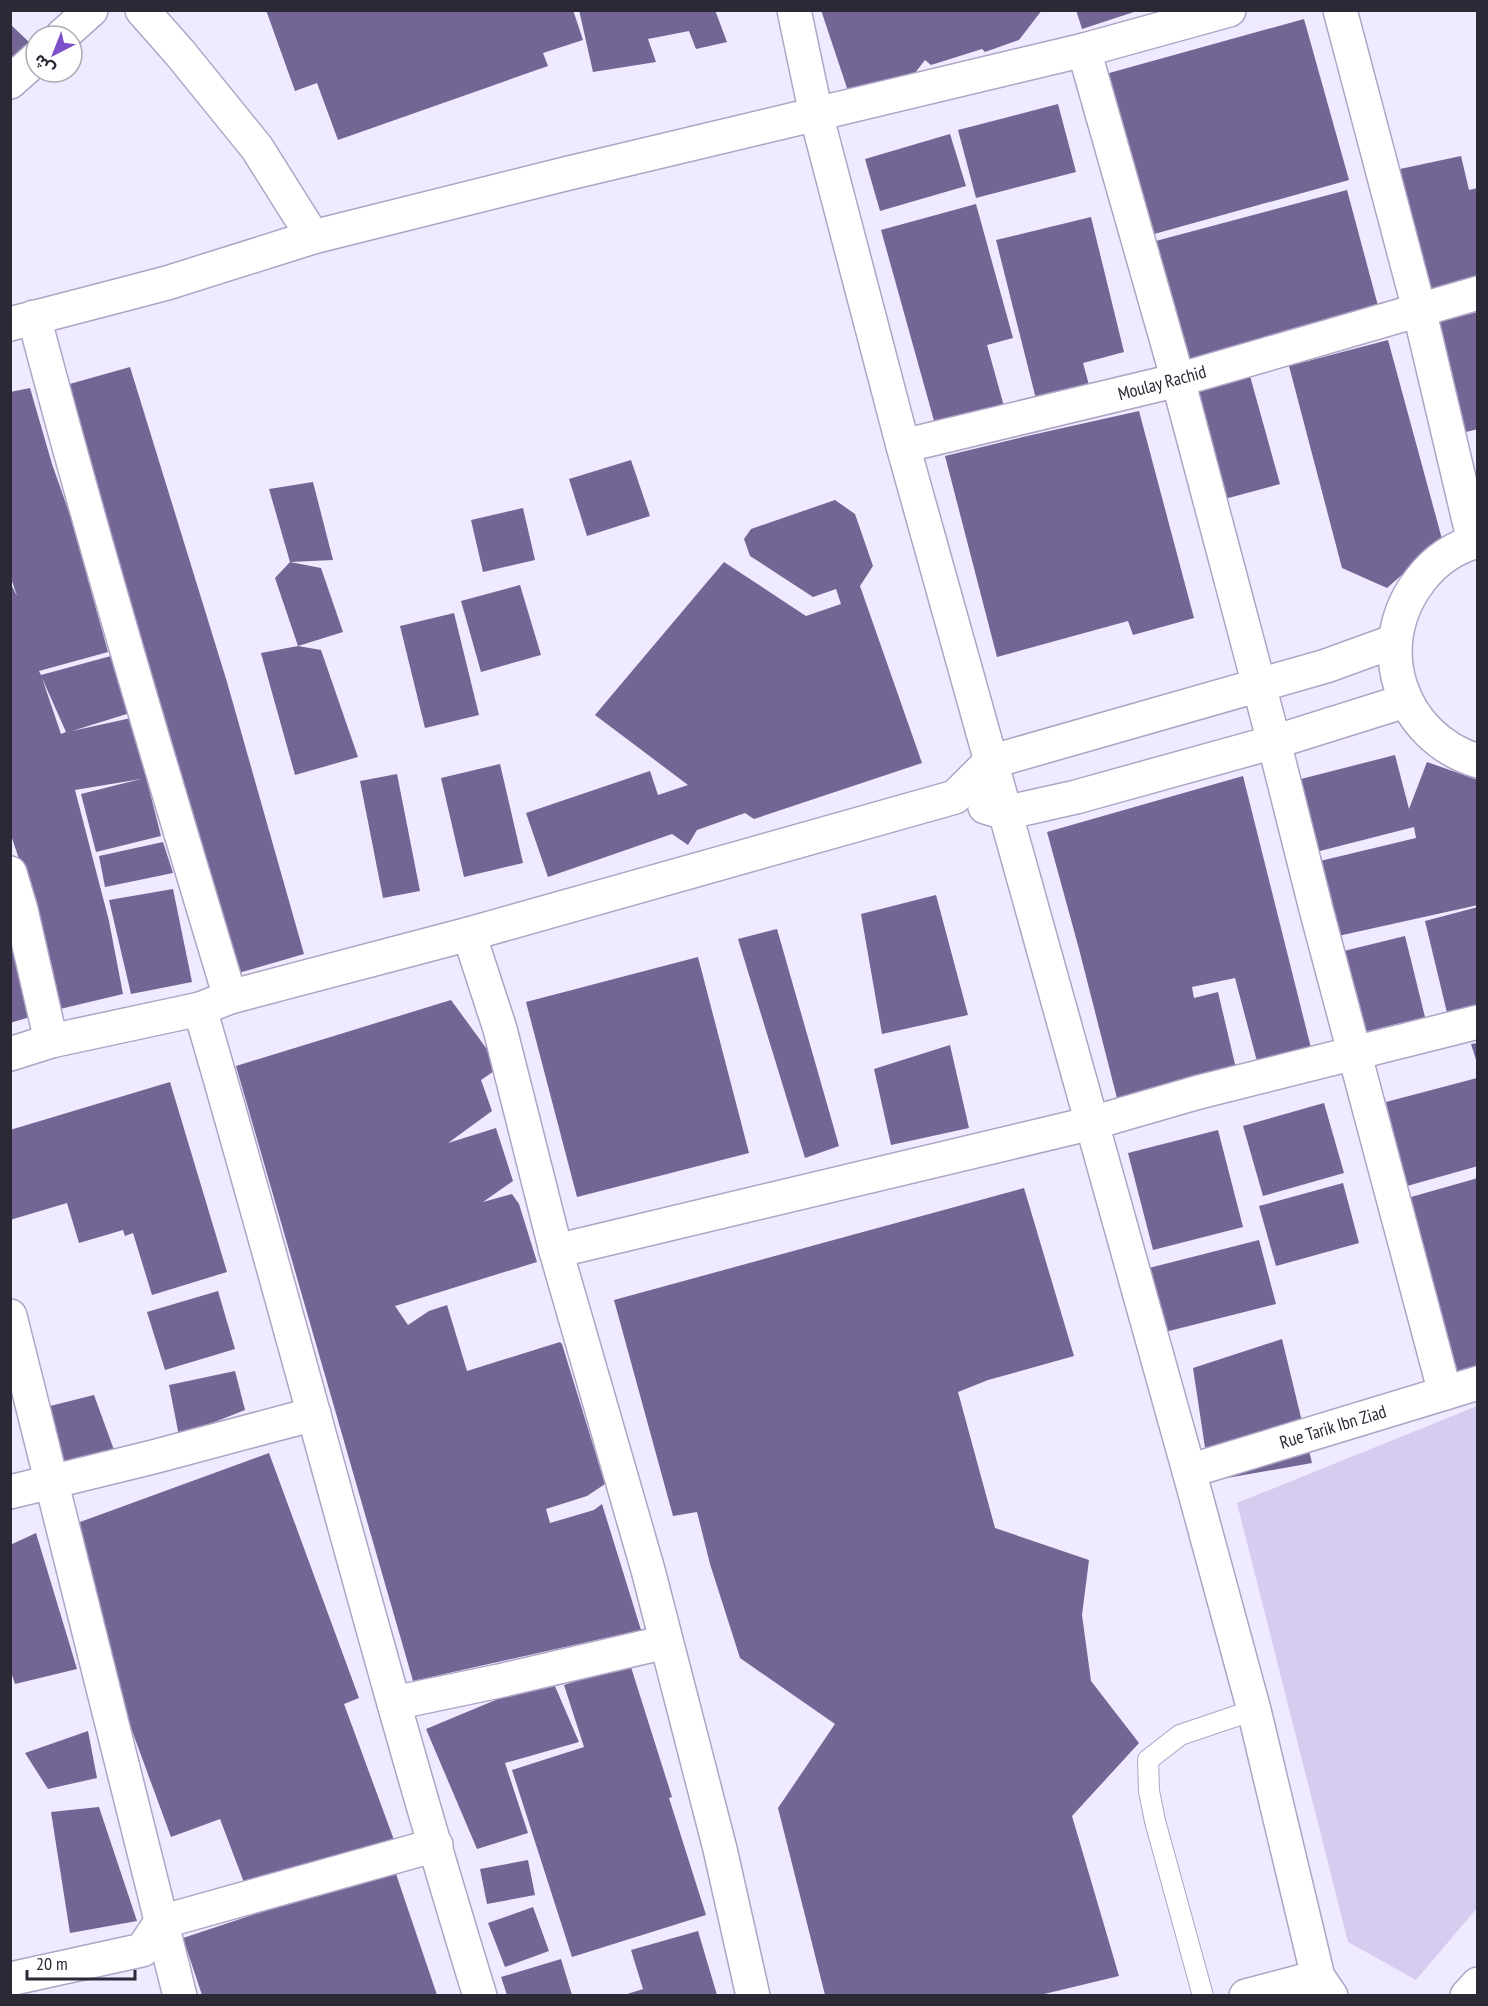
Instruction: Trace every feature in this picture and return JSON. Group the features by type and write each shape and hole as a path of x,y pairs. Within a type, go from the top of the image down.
{"street":[{"path":"75,24 91,10"},
{"path":"142,10 257,148 313,237"},
{"path":"794,10 816,114 903,446 1189,1471 1254,1710 1325,1986 1246,1995"},
{"path":"1340,10 1419,309 1476,541 1450,553 1429,570 1412,591 1400,615 1395,641 1396,672 1405,701 1427,732 1458,755 1478,761"},
{"path":"230,997 68,448 22,320 167,283 313,237 1083,50 1214,12"},
{"path":"1083,50 1178,380 1445,1393"},
{"path":"10,82 24,70"},
{"name":"Moulay Rachid","path":"903,446 1178,380 1478,293"},
{"path":"10,1054 51,1041 200,1009 230,997 470,934 955,797 990,762 1326,666 1395,641"},
{"path":"955,797 1005,813 1274,742 1405,701"},
{"path":"10,873 21,910 51,1041"},
{"path":"470,934 500,1029 556,1251 648,1570 720,1850 753,1995"},
{"path":"200,1009 258,1206 394,1703 480,1995"},
{"path":"556,1251 1092,1123 1199,1092 1478,1022"},
{"path":"10,1316 180,1995"},
{"name":"Rue Tarik Ibn Ziad","path":"1189,1471 1478,1383"},
{"path":"10,1492 314,1414"},
{"path":"394,1703 666,1642"},
{"path":"10,1979 142,1950 161,1922 436,1845"},
{"path":"1467,1995 1478,1983"},
{"path":"10,1991 12,1995"}],"lane":[{"path":"1203,1995 1155,1821 1149,1791 1148,1760 1180,1735 1254,1710"}],"shaded area":[{"path":"1477,1406 1477,1908 1416,1980 1348,1942 1237,1503"}],"building":[{"path":"266,10 573,10 583,40 543,53 548,66 338,140 317,83 295,91"},
{"path":"579,10 715,10 727,42 696,49 689,31 648,39 656,62 593,72"},
{"path":"821,10 1042,10 1019,40 985,52 982,49 931,65 925,60 915,73 849,94"},
{"path":"1076,10 1137,10 1137,11 1082,29"},
{"path":"1304,19 1349,180 1147,236 1102,75"},
{"path":"10,24 24,37 24,47 10,62"},
{"path":"1058,104 1076,172 976,198 958,130"},
{"path":"950,134 966,186 880,211 865,159"},
{"path":"1461,156 1469,190 1478,188 1478,284 1430,296 1400,169"},
{"path":"1347,190 1381,317 1185,368 1152,242"},
{"path":"976,204 1013,338 987,345 1005,410 936,428 881,230"},
{"path":"1091,217 1124,352 1083,363 1089,385 1036,399 996,240"},
{"path":"1478,312 1478,429 1466,432 1437,322"},
{"path":"1388,340 1442,539 1387,588 1342,568 1289,366"},
{"path":"130,367 227,682 304,954 228,976 59,387"},
{"path":"1250,376 1280,484 1221,500 1191,391"},
{"path":"30,388 52,464 70,515 108,652 39,671 41,675 111,656 130,713 72,731 131,718 161,836 96,852 81,794 141,779 75,790 109,921 123,994 60,1009 10,832 10,582 17,596 10,575 10,392","holes":["42,678 66,732 61,734"]},
{"path":"1139,411 1194,618 1133,635 1128,621 997,657 945,456"},
{"path":"631,460 650,516 587,536 569,479"},
{"path":"313,482 333,560 290,562 269,489"},
{"path":"835,500 855,514 873,566 860,586 922,763 754,819 745,813 697,830 688,845 672,834 548,877 526,813 650,771 658,795 688,785 595,715 724,562 806,616 841,604 836,589 813,597 750,556 744,539 751,529"},
{"path":"523,508 535,560 483,572 471,520"},
{"path":"290,562 321,568 343,632 298,646 275,578"},
{"path":"520,585 541,655 481,672 461,601"},
{"path":"454,613 479,715 425,728 400,626"},
{"path":"298,646 321,650 358,757 295,775 261,653"},
{"path":"1395,755 1409,809 1427,762 1478,780 1478,905 1338,936 1320,861 1416,838 1414,827 1316,852 1297,780"},
{"path":"500,764 523,863 464,877 441,778"},
{"path":"397,774 420,891 383,898 360,781"},
{"path":"1243,776 1313,1056 1259,1069 1235,978 1192,987 1194,998 1218,992 1238,1077 1119,1106 1047,832"},
{"path":"163,842 173,873 105,887 99,856"},
{"path":"173,889 192,982 131,994 109,900"},
{"path":"936,895 968,1015 882,1034 861,914"},
{"path":"1478,907 1478,1014 1449,1021 1425,921"},
{"path":"777,929 839,1146 805,1158 738,939"},
{"path":"1405,936 1425,1017 1364,1032 1344,951"},
{"path":"10,942 30,1017 10,1023"},
{"path":"698,957 749,1153 577,1197 526,1002"},
{"path":"451,1000 500,1067 481,1080 492,1111 448,1143 496,1128 513,1181 483,1202 512,1194 519,1204 537,1262 395,1306 408,1325 429,1311 447,1305 467,1371 560,1342 562,1344 605,1484 587,1496 546,1509 550,1523 594,1510 602,1504 641,1630 413,1681 236,1066"},
{"path":"1478,1043 1478,1063 1477,1063 1471,1044"},
{"path":"950,1045 969,1128 891,1145 874,1069"},
{"path":"1477,1078 1478,1166 1407,1186 1386,1102"},
{"path":"170,1082 227,1272 152,1295 133,1233 125,1236 123,1230 79,1243 67,1203 10,1220 10,1130"},
{"path":"1324,1103 1344,1173 1263,1196 1243,1126"},
{"path":"1218,1130 1243,1227 1153,1250 1128,1153"},
{"path":"1478,1178 1478,1375 1456,1381 1411,1197"},
{"path":"1343,1183 1359,1243 1276,1266 1259,1206"},
{"path":"1024,1188 1074,1356 988,1380 958,1392 995,1528 1089,1560 1082,1615 1091,1681 1139,1743 1072,1816 1119,1976 1040,1995 825,1995 778,1808 835,1724 740,1658 710,1564 697,1512 673,1516 614,1300"},
{"path":"1259,1240 1276,1304 1161,1333 1145,1269"},
{"path":"218,1291 235,1349 165,1370 147,1312"},
{"path":"1282,1339 1312,1463 1210,1481 1193,1368"},
{"path":"235,1371 245,1410 179,1436 169,1385"},
{"path":"94,1395 114,1450 60,1462 50,1406"},
{"path":"269,1453 359,1698 344,1704 394,1840 248,1893 220,1819 171,1837 82,1594 88,1593 80,1522"},
{"path":"36,1533 77,1669 15,1684 10,1669 10,1545"},
{"path":"630,1664 706,1915 572,1957 512,1770 584,1747 564,1685"},
{"path":"551,1677 579,1742 505,1763 528,1833 477,1849 426,1729"},
{"path":"88,1731 97,1778 48,1789 25,1753"},
{"path":"99,1807 137,1921 70,1933 51,1812"},
{"path":"528,1860 535,1895 487,1904 480,1869"},
{"path":"394,1868 437,1995 202,1995 183,1938"},
{"path":"533,1907 549,1951 505,1967 488,1923"},
{"path":"698,1931 717,1995 624,1995 643,1989 631,1950"},
{"path":"561,1959 572,1995 507,1995 501,1977"}]}
